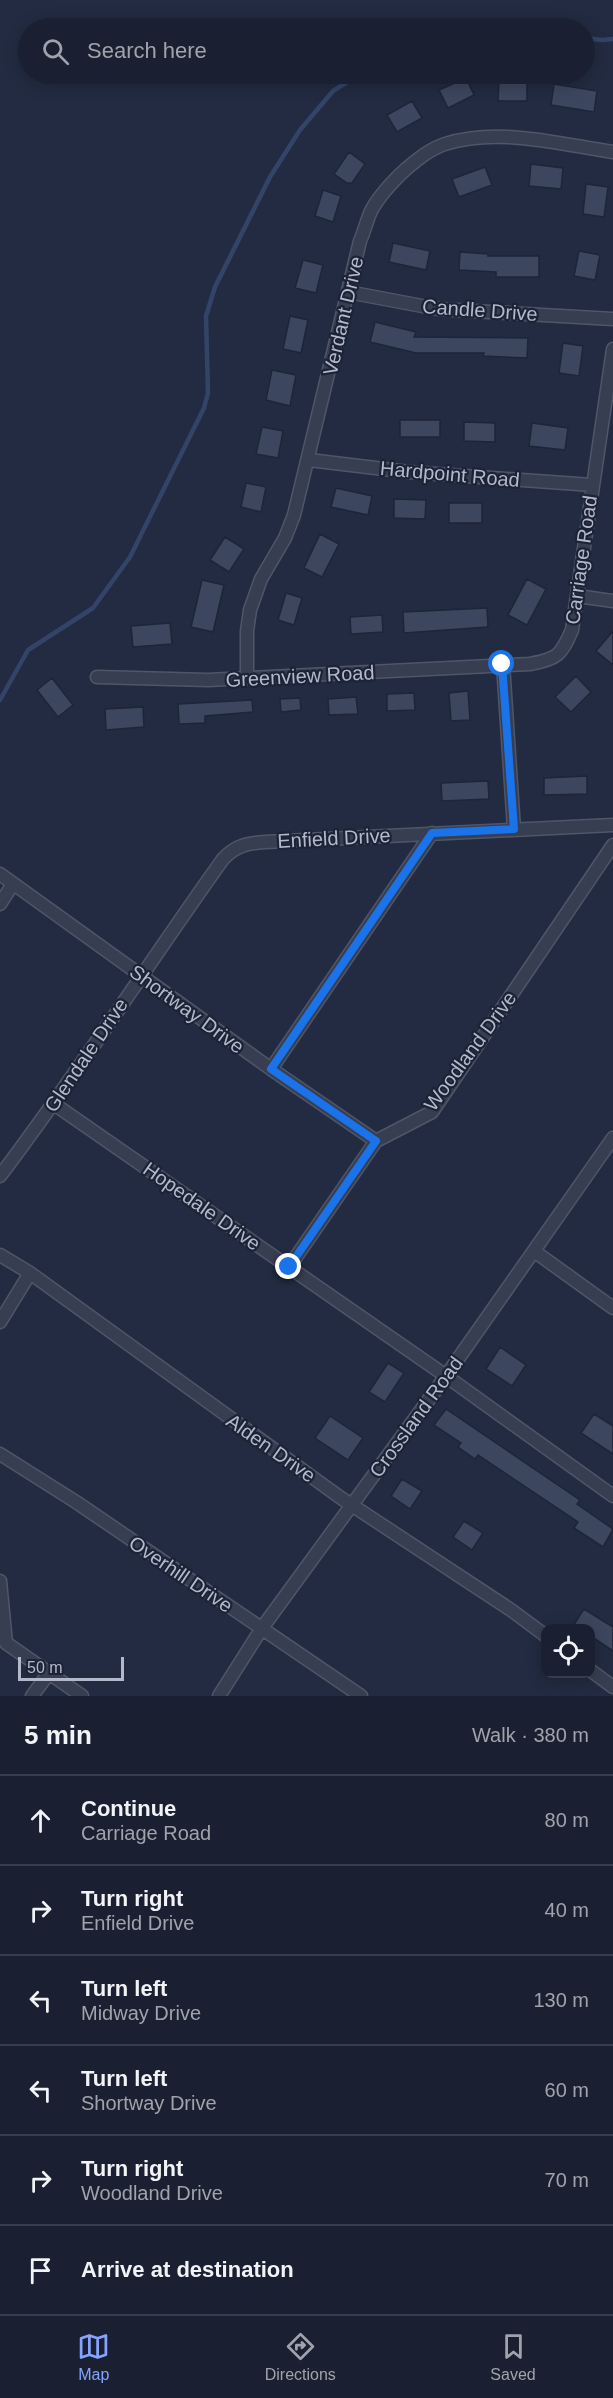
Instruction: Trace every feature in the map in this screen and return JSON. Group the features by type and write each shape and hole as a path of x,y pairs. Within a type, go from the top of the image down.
{"street":[{"name":"Verdant Drive","path":"247,678 247,631 250,610 261,579 285,538 294,515 360,241 371,212 398,177 430,151 445,144 476,138 498,137 613,152"},
{"name":"Candle Drive","path":"348,292 438,309 613,319"},
{"name":"Carriage Road","path":"502,664 541,662 557,656 562,652 572,630 613,349"},
{"name":"Hardpoint Road","path":"309,460 409,472 592,485"},
{"path":"577,596 613,601"},
{"name":"Greenview Road","path":"97,676 208,680 502,664"},
{"path":"502,664 514,829"},
{"name":"Enfield Drive","path":"235,848 264,842 613,825"},
{"path":"271,1069 432,833"},
{"name":"Woodland Drive","path":"289,1267 376,1141 432,1112 613,845"},
{"name":"Glendale Drive","path":"0,1176 54,1104 223,859 235,848"},
{"name":"Shortway Drive","path":"0,874 271,1069 376,1141"},
{"path":"0,904 13,884"},
{"name":"Hopedale Drive","path":"54,1104 446,1376 613,1496"},
{"name":"Crossland Road","path":"219,1696 262,1628 354,1505 613,1138"},
{"path":"534,1251 613,1308"},
{"name":"Alden Drive","path":"0,1255 30,1273 216,1409 541,1632"},
{"path":"0,1322 30,1273"},
{"name":"Overhill Drive","path":"0,1454 361,1696"},
{"path":"0,1581 6,1643 82,1696"},
{"path":"32,1696 49,1673"},
{"path":"595,1673 613,1687"}],"building":[{"path":"452,84 469,84 474,95 448,108 439,90"},
{"path":"499,84 527,84 527,101 498,101"},
{"path":"554,84 597,91 594,112 551,105"},
{"path":"412,101 422,118 397,132 387,115"},
{"path":"349,152 365,164 352,183 347,183 334,174"},
{"path":"531,164 563,168 561,189 529,186"},
{"path":"485,167 492,185 459,197 452,179"},
{"path":"586,184 608,187 604,217 583,214"},
{"path":"323,190 341,196 333,222 315,216"},
{"path":"393,243 430,251 426,270 389,262"},
{"path":"579,251 600,255 595,280 574,276"},
{"path":"460,252 488,254 488,256 539,256 539,277 496,277 496,272 459,270"},
{"path":"303,260 323,265 316,293 295,288"},
{"path":"290,316 308,320 301,353 283,349"},
{"path":"375,322 416,332 414,337 528,338 527,358 483,356 484,353 416,353 370,342"},
{"path":"563,343 583,346 579,376 559,373"},
{"path":"272,370 296,375 290,406 266,400"},
{"path":"400,420 440,420 440,437 400,437"},
{"path":"464,422 495,423 495,442 464,441"},
{"path":"532,423 568,428 565,450 529,446"},
{"path":"262,427 283,431 278,458 256,454"},
{"path":"246,483 266,487 261,512 241,507"},
{"path":"336,488 372,496 368,515 331,507"},
{"path":"394,499 426,500 425,519 394,518"},
{"path":"449,503 482,503 482,523 449,523"},
{"path":"320,534 339,544 322,577 304,568"},
{"path":"225,537 244,549 229,572 210,560"},
{"path":"527,579 546,589 527,625 508,615"},
{"path":"202,580 224,585 213,632 191,627"},
{"path":"286,593 302,598 294,625 278,620"},
{"path":"487,608 488,627 404,633 403,612"},
{"path":"382,615 383,632 351,634 350,617"},
{"path":"170,623 172,644 133,647 131,626"},
{"path":"613,631 613,665 596,651"},
{"path":"576,676 591,692 571,712 555,697"},
{"path":"52,678 73,705 58,717 37,690"},
{"path":"468,691 470,720 451,721 449,693"},
{"path":"414,693 415,710 387,711 387,694"},
{"path":"356,697 358,714 329,715 328,699"},
{"path":"300,698 301,710 281,712 280,699"},
{"path":"252,700 253,712 205,716 205,723 179,724 178,704"},
{"path":"143,707 144,727 106,730 105,709"},
{"path":"587,776 587,794 544,795 544,778"},
{"path":"488,781 489,799 442,801 441,783"},
{"path":"500,1347 526,1365 512,1386 486,1369"},
{"path":"388,1363 404,1373 385,1402 369,1392"},
{"path":"446,1409 580,1500 577,1504 613,1529 603,1547 574,1528 578,1522 478,1455 475,1459 458,1447 461,1443 434,1425"},
{"path":"594,1414 613,1426 613,1454 581,1433"},
{"path":"330,1416 363,1438 348,1460 315,1438"},
{"path":"402,1479 422,1491 410,1509 391,1496"},
{"path":"464,1521 483,1533 472,1550 453,1537"},
{"path":"584,1609 613,1627 613,1651 595,1639 595,1624 574,1624"}],"waterway":[{"path":"595,39 613,39"},
{"path":"0,700 28,650 93,608 130,557 204,408 208,393 206,316 215,287 270,177 300,130 333,91 344,84"}],"route":[{"path":"289,1267 376,1141 271,1069 432,833 514,829 502,664"}]}
